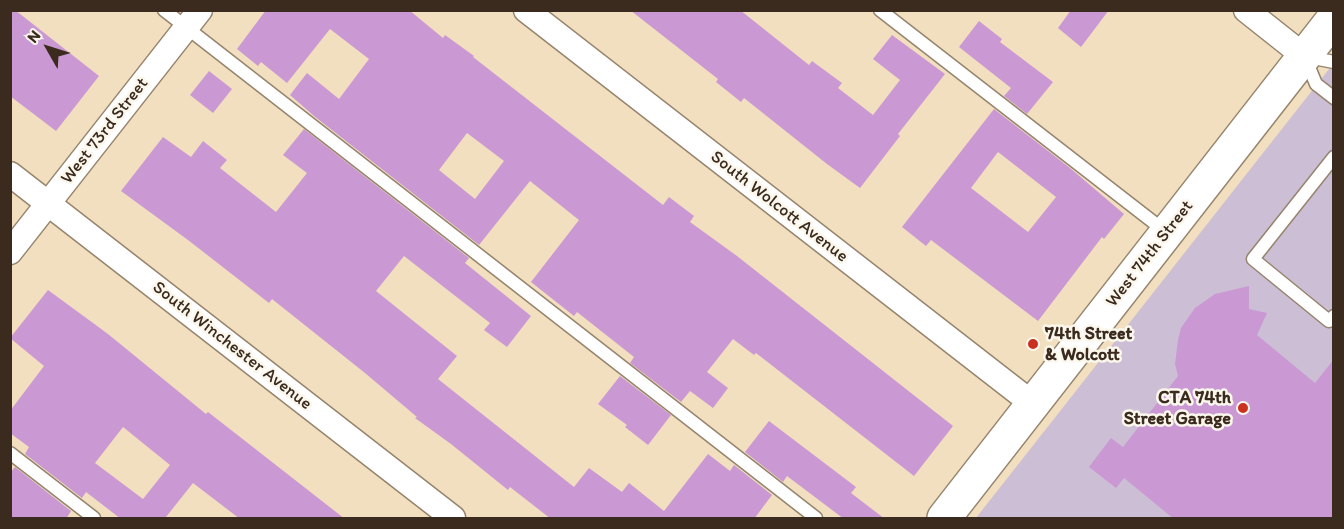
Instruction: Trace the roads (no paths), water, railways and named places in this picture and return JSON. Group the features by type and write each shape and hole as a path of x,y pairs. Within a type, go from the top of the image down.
{"street":[{"name":"South Wolcott Avenue","path":"526,10 1033,404"},
{"path":"1246,10 1319,59"},
{"name":"West 74th Street","path":"953,515 1033,404 1167,232 1319,59 1334,18"},
{"name":"West 73rd Street","path":"10,252 193,19"},
{"name":"South Winchester Avenue","path":"10,174 453,519"}],"lane":[{"path":"164,10 193,19 816,519"},
{"path":"880,10 1167,232"},
{"path":"1319,59 1316,84 1334,98"},
{"path":"1334,157 1253,259 1329,321 1334,316"},
{"path":"10,453 94,519"}],"place":[{"name":"74th Street & Wolcott","path":"1033,344"},
{"name":"CTA 74th Street Garage","path":"1243,408"}]}
